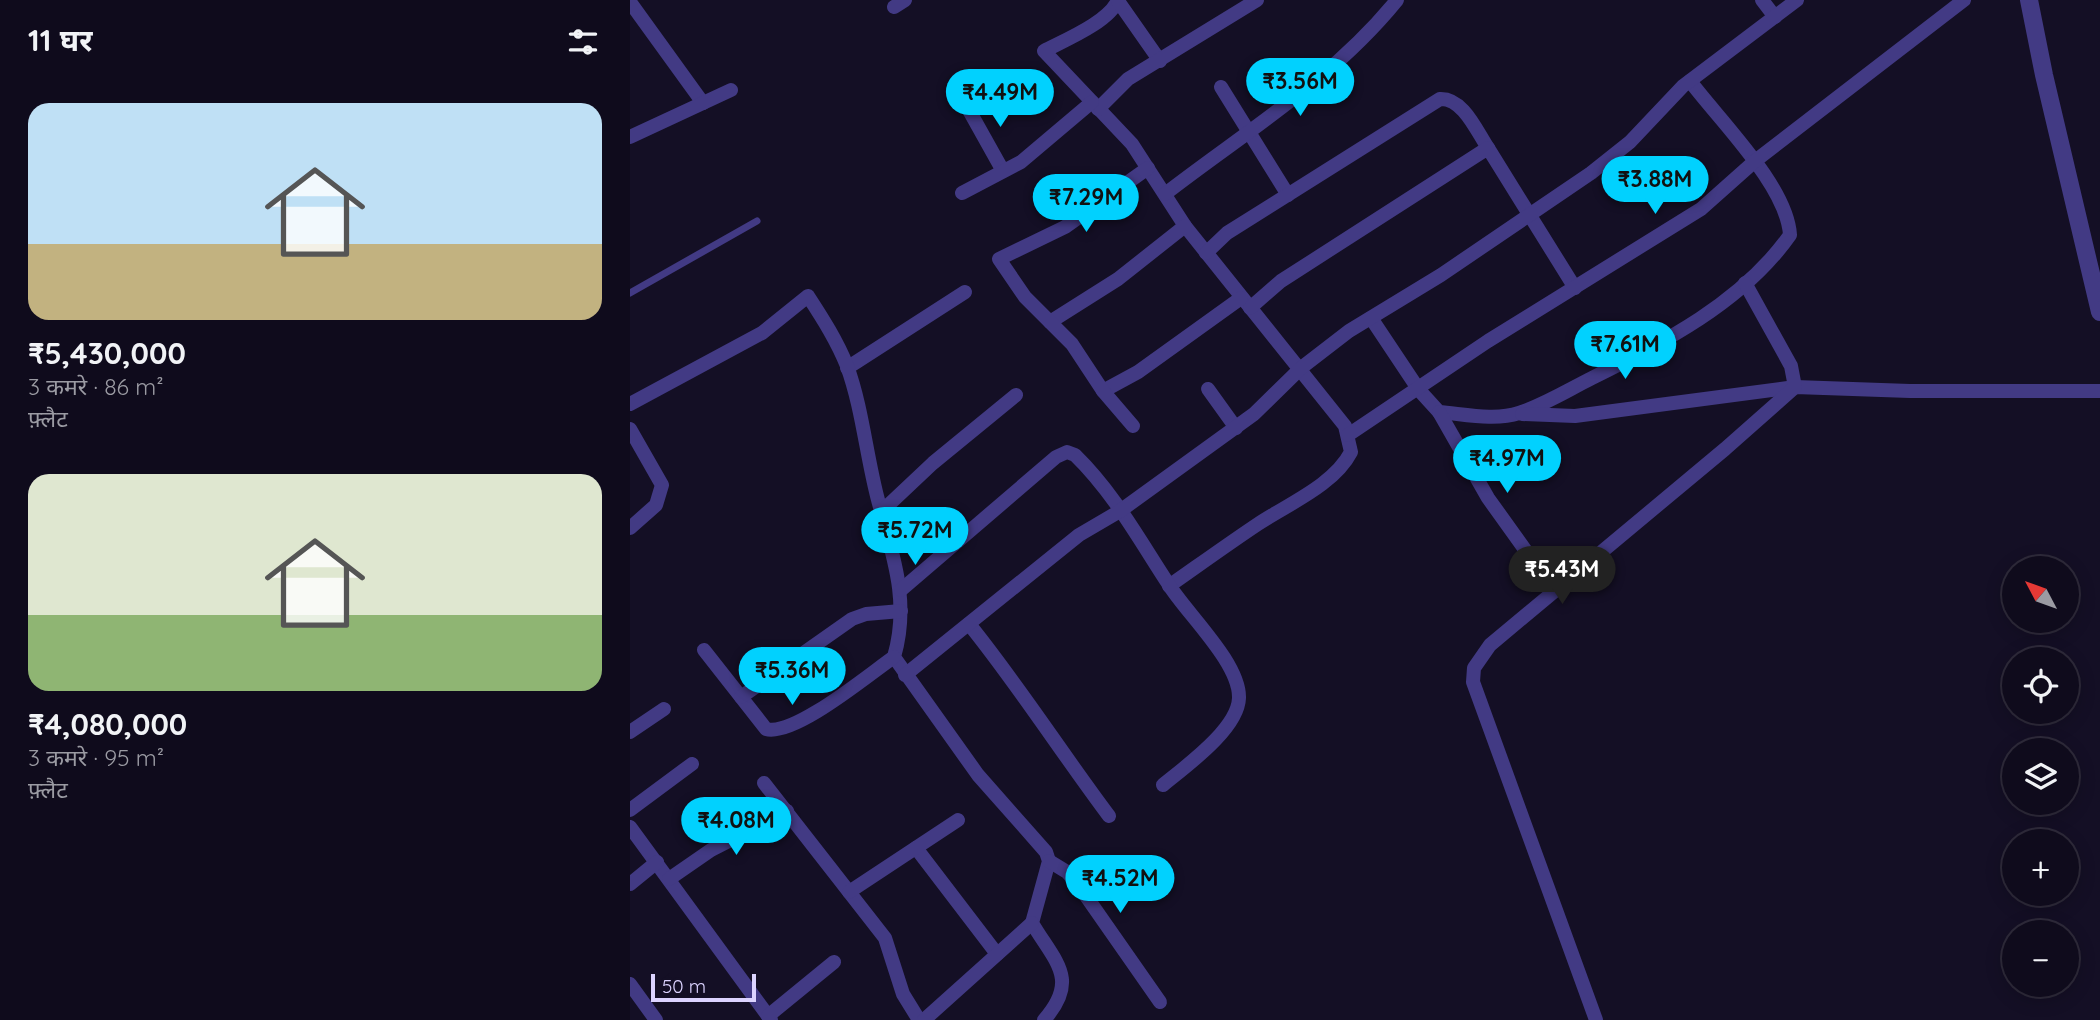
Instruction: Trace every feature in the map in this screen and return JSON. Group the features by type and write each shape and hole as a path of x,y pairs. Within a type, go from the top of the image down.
{"street":[{"path":"1118,0 1160,61"},
{"path":"1118,0 1115,7 1088,28 1044,51 1132,144 1185,226 1346,426 1352,452 1347,461 1331,475 1169,586"},
{"path":"962,193 1021,162 1128,79 1256,0"},
{"path":"1165,194 1280,112 1321,78 1378,24 1397,0"},
{"path":"1762,0 1775,17"},
{"path":"905,675 1079,535 1120,511 1236,428 1301,368 1349,331 1530,216 1630,142 1646,122 1690,80 1797,0"},
{"path":"1348,435 1419,390 1488,341 1701,209 1755,161 1964,0"},
{"path":"2029,0 2100,312"},
{"path":"630,2 703,103"},
{"path":"1517,414 1629,360 1685,328 1764,268 1790,236 1789,219 1783,204 1755,161 1690,80"},
{"path":"1221,88 1288,195"},
{"path":"630,136 731,90"},
{"path":"1206,253 1227,233 1440,99 1449,99 1459,105 1488,148 1575,288"},
{"path":"965,103 1003,171"},
{"path":"1103,391 1488,148"},
{"path":"1133,426 1103,391 1072,344 1025,297 999,259 1065,227 1148,168"},
{"path":"1050,322 1118,279 1185,226"},
{"path":"1745,283 1791,366 1795,387"},
{"path":"847,368 965,292"},
{"path":"630,404 762,333 808,296 832,333 847,368 901,590 901,611 894,657 978,775 1043,847 1049,861 1067,872 1079,886 1160,1002"},
{"path":"1371,318 1419,390 1439,412 1488,498 1554,590"},
{"path":"1596,1020 1473,682 1474,668 1490,645 1795,387"},
{"path":"1439,412 1485,416 1575,416 1795,387 1910,391 2100,391"},
{"path":"1208,389 1236,428"},
{"path":"882,511 933,463 1016,395"},
{"path":"630,429 662,485 656,505 630,528"},
{"path":"901,590 1056,457 1067,452 1075,455 1139,535 1169,586 1223,659 1237,684 1239,700 1233,716 1217,738 1163,785"},
{"path":"741,697 852,620 866,614 901,611"},
{"path":"969,624 1007,671 1054,743 1109,816"},
{"path":"704,650 766,729 776,732 799,723 894,657"},
{"path":"630,732 664,709"},
{"path":"630,810 692,764"},
{"path":"764,783 885,938 903,994 921,1020 1032,923 1049,861"},
{"path":"669,879 711,850 787,811"},
{"path":"849,892 958,820"},
{"path":"630,827 770,1018 834,962"},
{"path":"916,848 997,954"},
{"path":"630,884 657,862"},
{"path":"1032,923 1063,972 1065,983 1055,1007 1044,1020"},
{"path":"630,984 656,1020"}],"lane":[{"path":"630,293 757,221"}]}
